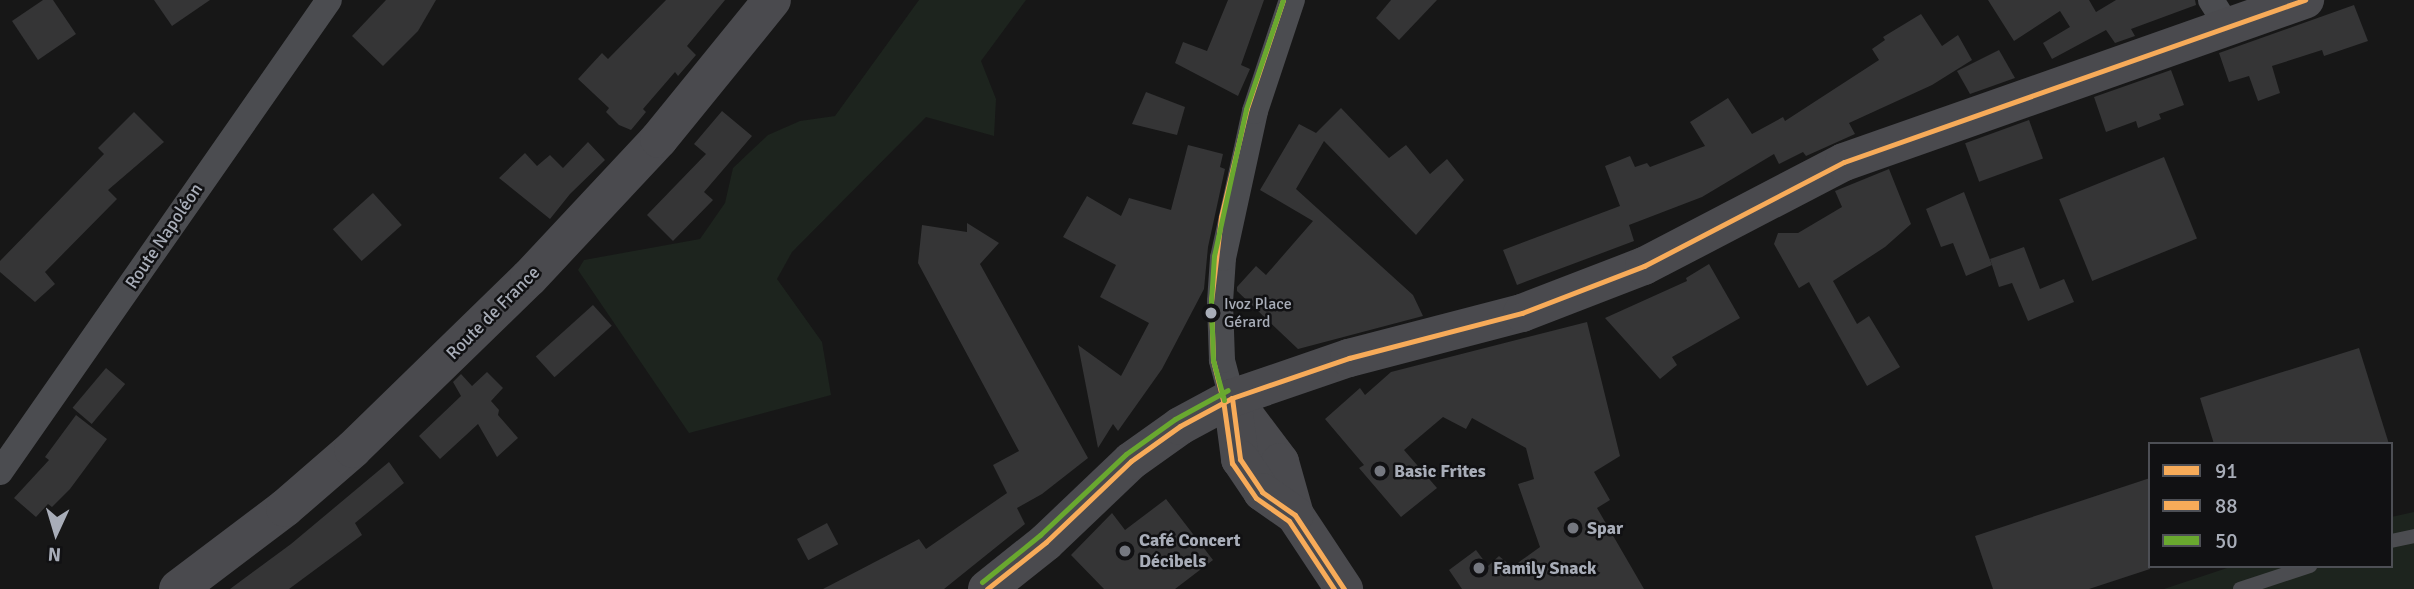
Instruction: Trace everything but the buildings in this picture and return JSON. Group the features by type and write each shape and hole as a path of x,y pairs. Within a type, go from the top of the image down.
{"main road":[{"name":"Route de France","path":"178,589 285,508 353,449 529,278 659,139 772,0"},
{"path":"987,589 1046,542 1131,461 1180,426 1232,398 1349,358 1495,322 1593,287 1675,251 1844,162 2220,13 2305,0"},
{"path":"1232,398 1240,459 1262,492 1295,516 1344,589"}],"street":[{"name":"Route Napoléon","path":"0,472 329,0"},
{"path":"1232,398 1222,360 1220,302 1223,258 1255,111 1292,0"}],"lane":[{"path":"2393,541 2414,536"},
{"path":"2240,589 2304,568"}],"shaded area":[{"path":"919,0 1026,0 981,61 996,99 994,136 926,117 792,252 777,279 822,342 831,395 689,433 578,270 584,260 700,239 725,203 733,168 768,135 800,121 835,116"},
{"path":"2414,512 2414,589 2164,589 2227,568 2393,568 2393,517"}],"transit line":[{"name":"88","path":"1283,0 1247,108 1221,217 1211,302 1213,360 1223,400 1232,463 1256,498 1289,521 1334,589"},
{"name":"50","path":"1224,400 1213,360 1211,302 1214,256 1246,109 1283,0"},
{"name":"91","path":"987,589 1046,542 1131,461 1180,426 1232,398 1349,358 1522,313 1644,266 1844,162 2305,0"},
{"name":"50","path":"982,582 1040,535 1126,454 1175,419 1228,390"},
{"name":"91","path":"1232,398 1240,459 1262,492 1295,515 1344,589"}],"place":[{"name":"Ivoz Place Gérard","path":"1211,313"},
{"name":"Basic Frites","path":"1380,471"},
{"name":"Spar","path":"1573,528"},
{"name":"Café Concert Décibels","path":"1125,551"},
{"name":"Family Snack","path":"1479,568"}]}
